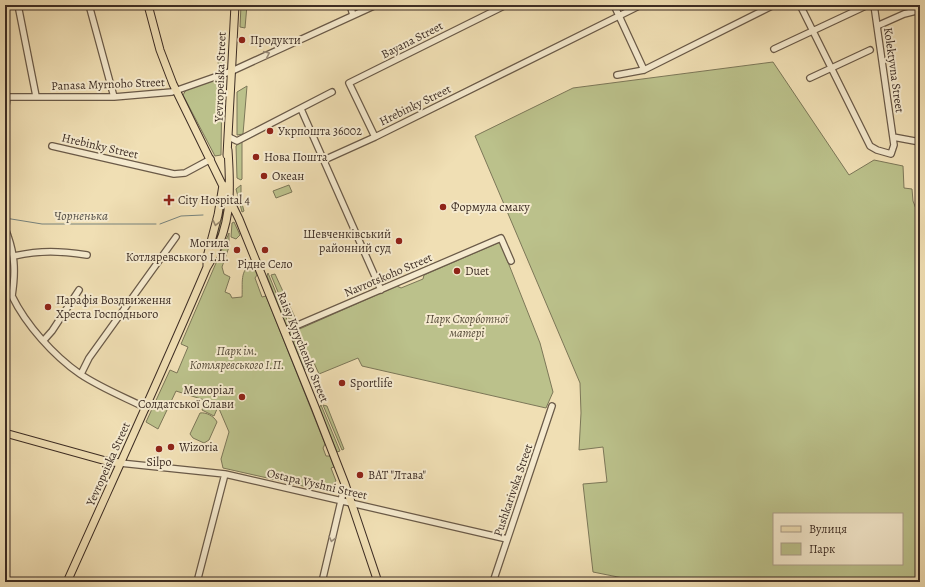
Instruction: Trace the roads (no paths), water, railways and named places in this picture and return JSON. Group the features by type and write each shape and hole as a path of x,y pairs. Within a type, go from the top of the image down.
{"main road":[{"name":"Raisy Kyrychenko Street","path":"148,5 160,50 177,91 239,219 345,484 378,582"},
{"name":"Yevropeiska Street","path":"207,267 207,257 223,184 228,150 235,5"},
{"name":"Yevropeiska Street","path":"67,582 146,408 207,267 218,250 224,233 230,199 228,150"},
{"path":"5,433 106,461 120,463"}],"street":[{"path":"18,5 36,96"},
{"path":"89,5 114,97"},
{"path":"350,5 353,15"},
{"name":"Panasa Myrnoho Street","path":"6,97 114,97 163,94 177,91 232,71 376,5"},
{"name":"Bayana Street","path":"375,137 349,83 506,5"},
{"path":"614,5 644,70"},
{"name":"Hrebinky Street","path":"324,160 375,137 641,5"},
{"path":"616,75 644,70 774,5"},
{"path":"800,5 870,146 876,150 890,154 894,145 893,137 920,142"},
{"path":"774,49 868,5"},
{"name":"Kolektyvna Street","path":"874,5 893,137"},
{"path":"877,26 904,14 920,10"},
{"path":"810,78 870,50"},
{"path":"229,137 237,141 332,92"},
{"path":"5,114 6,97"},
{"path":"301,109 381,290"},
{"name":"Hrebinky Street","path":"52,146 174,174 185,173 211,159"},
{"path":"5,228 14,256 15,274 12,296 26,318 44,340 70,366 101,386 146,408"},
{"path":"81,374 89,358 176,237"},
{"name":"Navrotskoho Street","path":"284,331 501,238 511,261"},
{"path":"14,256 38,251 63,251 87,255"},
{"path":"44,340 52,331 79,290"},
{"path":"5,295 12,296"},
{"name":"Pushkarivska Street","path":"493,582 552,406"},
{"name":"Ostapa Vyshni Street","path":"120,463 225,474 507,539"},
{"path":"197,582 225,474"},
{"path":"322,582 345,484"}],"waterway":[{"name":"Чорненька","path":"160,224 181,216 203,215"},
{"name":"Чорненька","path":"5,218 42,224 156,224"}],"place":[{"name":"Продукти","path":"242,40"},
{"name":"Укрпошта 36002","path":"270,131"},
{"name":"Нова Пошта","path":"256,157"},
{"name":"Океан","path":"264,176"},
{"name":"City Hospital 4","path":"169,200"},
{"name":"Формула смаку","path":"443,207"},
{"name":"Шевченківський районний суд","path":"399,241"},
{"name":"Могила Котляревського І.П.","path":"237,250"},
{"name":"Рідне Село","path":"265,250"},
{"name":"Duet","path":"457,271"},
{"name":"Парафія Воздвиження Хреста Господнього","path":"48,307"},
{"name":"Sportlife","path":"342,383"},
{"name":"Меморіал Солдатської Слави","path":"242,397"},
{"name":"Wizoria","path":"171,447"},
{"name":"Silpo","path":"159,449"},
{"name":"ВАТ \"Лтава\"","path":"360,475"}],"park label":[{"name":"Парк Скорботної матері","path":"467,326"},
{"name":"Парк ім. Котляревського І.П.","path":"237,358"}]}
